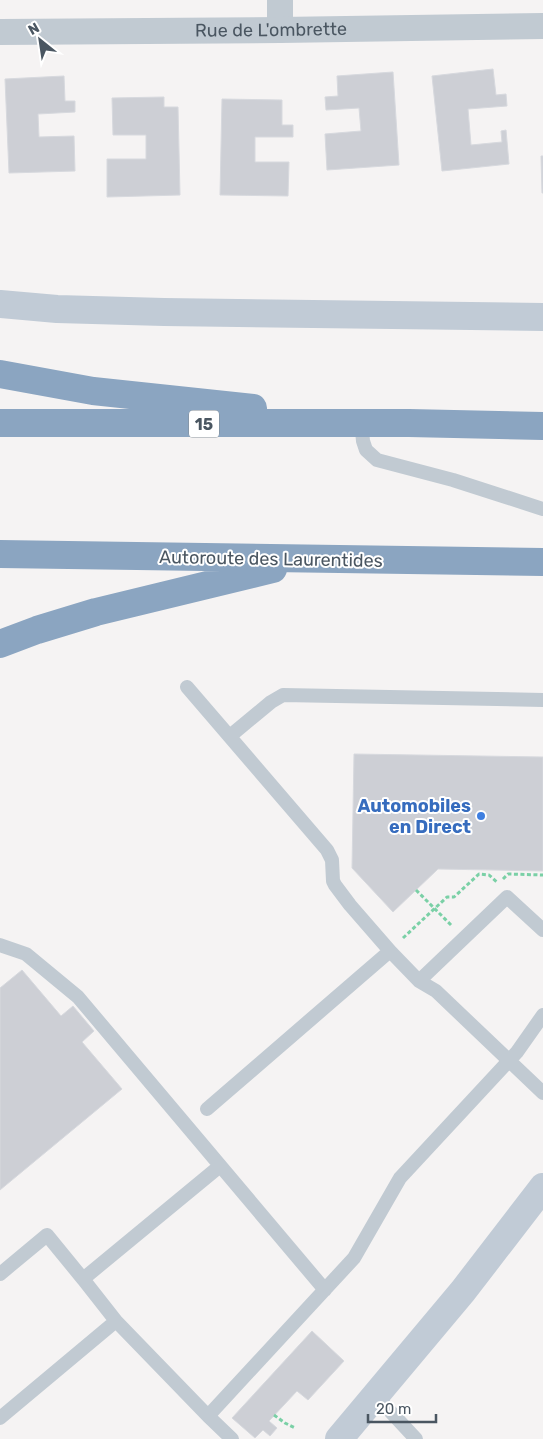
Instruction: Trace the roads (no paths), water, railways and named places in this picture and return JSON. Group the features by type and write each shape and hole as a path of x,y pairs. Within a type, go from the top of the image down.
{"highway":[{"path":"0,374 130,396 361,422 543,426"},
{"name":"15","path":"0,423 361,422"},
{"name":"Autoroute des Laurentides","path":"0,554 543,562"},
{"path":"0,644 37,630 96,612 312,560"}],"main road":[{"path":"0,304 66,309 164,312 543,317"},
{"path":"339,1439 463,1291 543,1187"}],"street":[{"path":"280,0 280,30"},
{"name":"Rue de L'ombrette","path":"0,32 543,26"}],"lane":[{"path":"361,422 366,450 377,460 453,480 543,508"},
{"path":"187,686 327,850 332,860 335,885 350,905 395,946 419,980 436,991 543,1093"},
{"path":"230,736 271,702 283,695 543,700"},
{"path":"419,980 507,898 543,930"},
{"path":"0,945 26,954 78,996 325,1290"},
{"path":"207,1109 395,946"},
{"path":"208,1416 354,1258 400,1178 517,1052 543,1016"},
{"path":"83,1279 220,1166"},
{"path":"0,1274 47,1235 116,1321 232,1439"},
{"path":"0,1418 116,1321"},
{"path":"376,1396 416,1439"}],"place":[{"name":"Automobiles en Direct","path":"481,816"}]}
